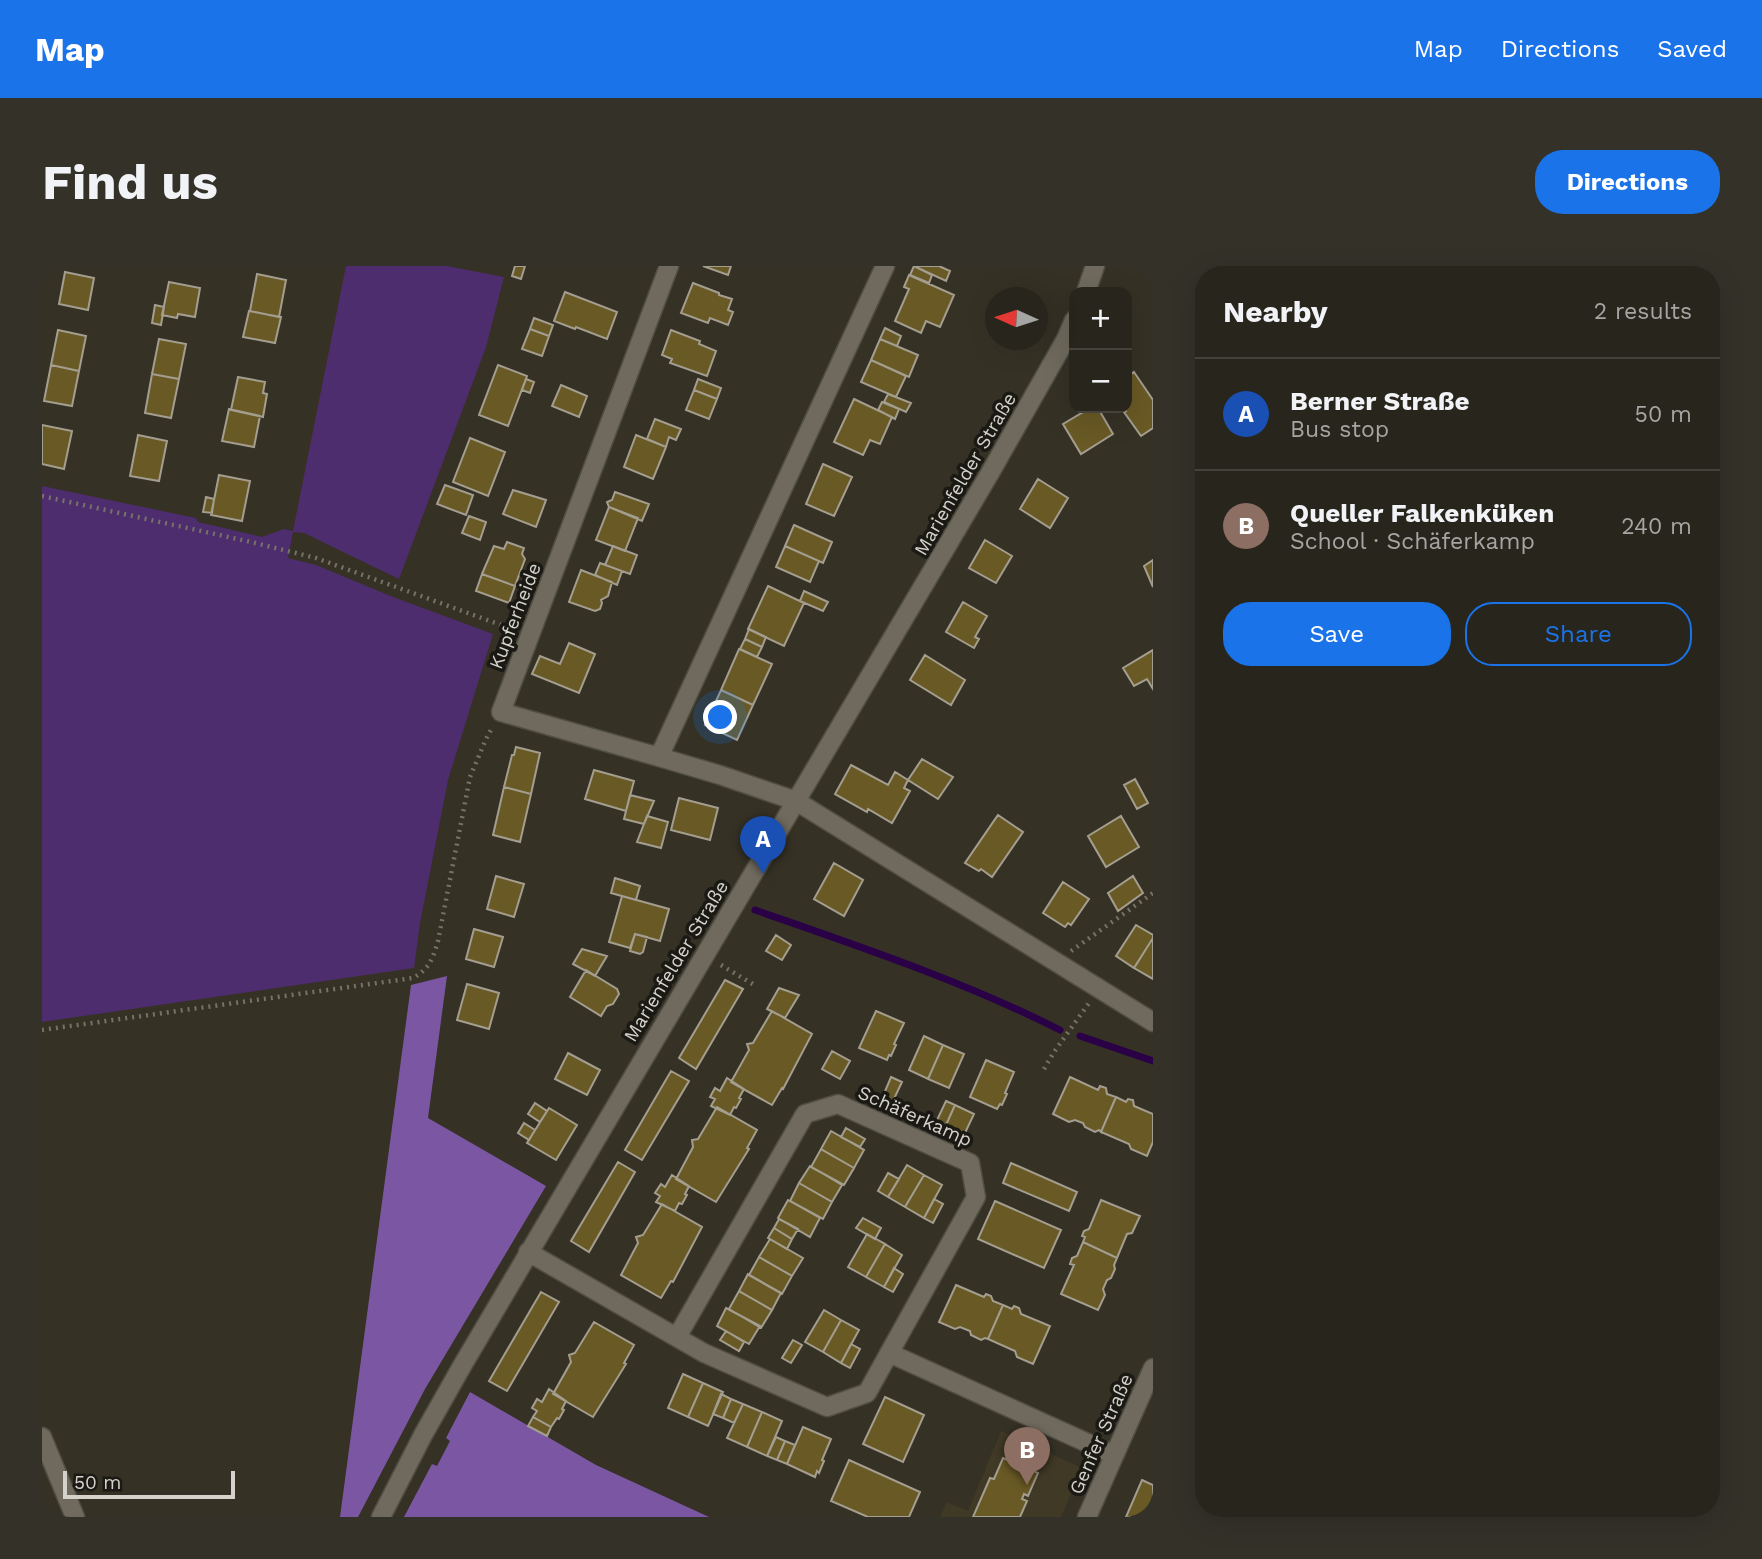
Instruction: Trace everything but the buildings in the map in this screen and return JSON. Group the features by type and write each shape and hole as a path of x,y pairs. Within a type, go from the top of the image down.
{"street":[{"name":"Kupferheide","path":"501,712 669,266"},
{"path":"659,757 885,266"},
{"path":"1088,287 1095,266"},
{"name":"Marienfelder Straße","path":"381,1517 423,1435 528,1252 1031,404 1069,332"},
{"path":"501,712 659,757 796,801 1153,1021"},
{"name":"Schäferkamp","path":"528,1252 704,1353 827,1407 867,1393 976,1197 970,1163 838,1104 805,1114 677,1337"},
{"path":"890,1353 1114,1455"},
{"name":"Genfer Straße","path":"1087,1517 1153,1368"},
{"path":"42,1437 75,1517"}],"path":[{"path":"42,496 316,558 531,636"},
{"path":"42,1030 413,978 424,971 433,958 438,941 470,777 486,738 501,712"},
{"path":"1060,965 1070,952 1153,893"},
{"path":"705,955 756,986"},
{"path":"1044,1069 1099,989"}],"shaded area":[{"path":"346,266 447,266 504,277 486,347 399,579 304,533 293,532 288,558 316,565 493,634 448,780 420,923 414,968 42,1022 42,486 196,518 198,522 262,537 284,529 293,531"},
{"path":"447,976 428,1118 546,1186 425,1389 358,1517 340,1517 411,985"},
{"path":"470,1392 596,1465 709,1517 404,1517 432,1464 437,1466 450,1441 446,1438"},
{"path":"1001,1431 1082,1468 1061,1517 940,1517 947,1502 968,1511"}],"waterway":[{"path":"755,910 948,980 1060,1030"},
{"path":"1080,1036 1153,1061"}],"place":[{"name":"Berner Straße","path":"763,874"},
{"name":"Queller Falkenküken","path":"1027,1485"}]}
